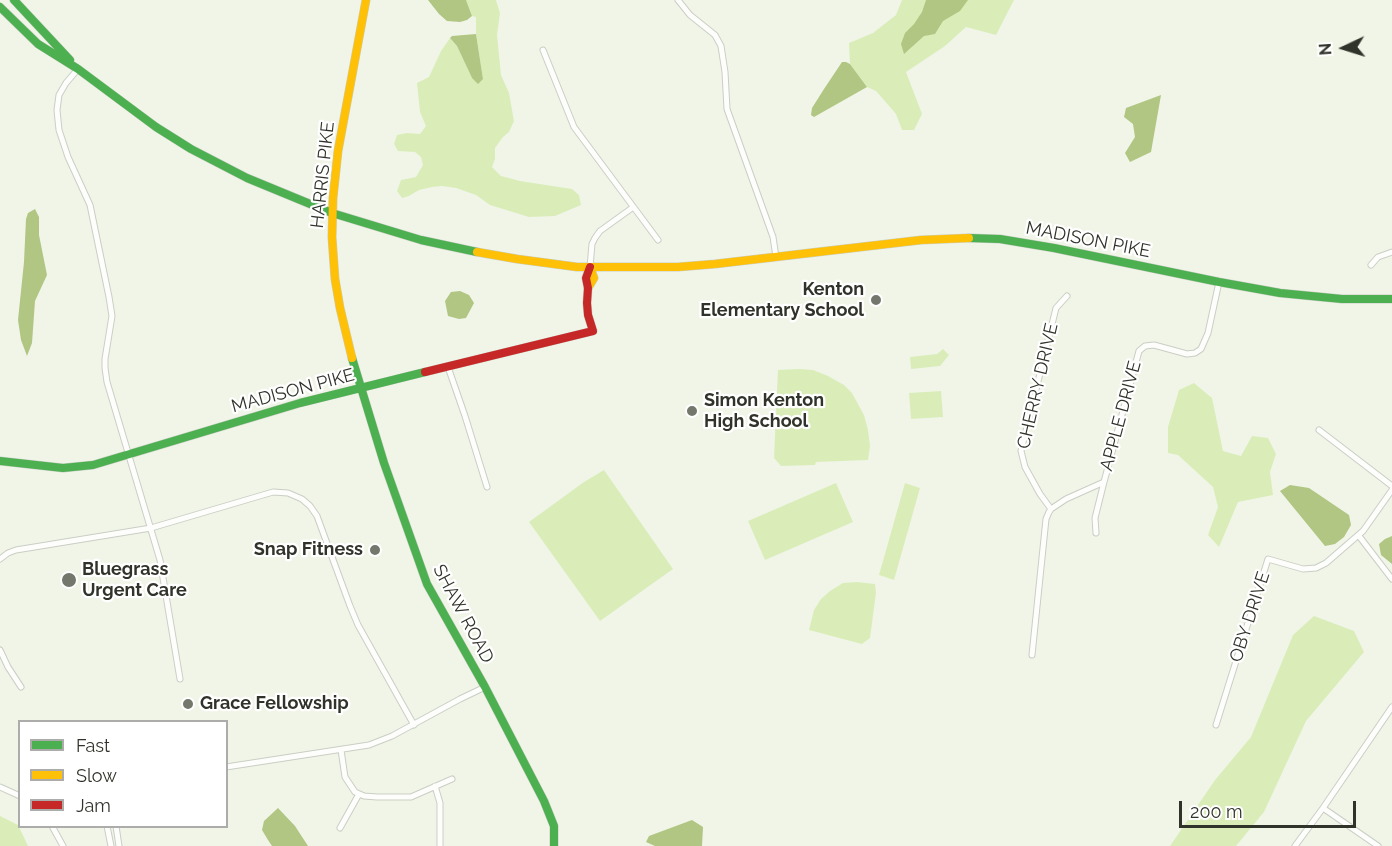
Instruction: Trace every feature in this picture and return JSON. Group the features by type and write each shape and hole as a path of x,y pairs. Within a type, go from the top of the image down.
{"main road":[{"path":"14,0 78,69"},
{"name":"HARRIS PIKE","path":"362,388 348,343 335,279 332,213 338,152 366,0"},
{"path":"0,7 38,44 78,69"},
{"name":"MADISON PIKE","path":"78,69 156,127 191,149 247,178 332,213 421,240 517,260 590,267 678,267 921,240 1000,239 1280,293 1342,299 1392,299"},
{"name":"MADISON PIKE","path":"0,461 63,468 93,465 232,422 593,331 588,315 586,278 590,267"},
{"name":"SHAW ROAD","path":"362,388 384,463 427,584 485,687 544,801 554,826 554,846"}],"street":[{"path":"678,0 690,15 715,35 721,46 727,109 773,237 776,257"},
{"path":"543,50 574,127 658,240"},
{"path":"78,69 59,95 57,111 59,130 68,157 90,205 112,316 105,368 107,382 160,560 180,679"},
{"path":"590,267 592,244 595,238 600,231 632,207"},
{"path":"1371,265 1378,257 1392,252"},
{"name":"APPLE DRIVE","path":"1051,508 1104,482 1139,351 1145,345 1154,345 1187,354 1201,349 1208,333 1219,282"},
{"name":"CHERRY DRIVE","path":"1051,508 1040,494 1026,467 1021,451 1056,308 1067,296"},
{"path":"448,367 487,487"},
{"path":"1319,430 1392,488"},
{"path":"1096,533 1095,518 1104,482"},
{"name":"OBY DRIVE","path":"1216,725 1268,559 1303,569 1316,568 1326,563 1359,536 1392,488"},
{"path":"0,558 22,549 151,528 273,492 288,493 302,499 317,516 358,626 414,725"},
{"path":"1032,655 1046,519 1051,508"},
{"path":"1359,536 1392,579"},
{"path":"0,650 21,687"},
{"path":"228,767 376,743 485,687"},
{"path":"1295,846 1392,706"},
{"path":"341,750 345,777 355,792 364,796 411,796 452,779"},
{"path":"435,786 440,803 441,845"},
{"path":"0,787 18,795"},
{"path":"340,828 359,794"},
{"path":"1323,807 1378,846"},
{"path":"53,828 63,846"},
{"path":"107,828 111,846"},
{"path":"116,828 119,846"}],"shaded area":[{"path":"428,0 466,0 472,16 460,22 447,21"},
{"path":"466,0 496,0 500,13 497,35 501,75 509,93 514,121 509,132 495,148 492,167 501,176 572,189 579,195 581,205 555,216 529,217 490,205 476,195 456,188 432,187 402,198 397,191 401,180 416,177 423,165 421,157 415,152 398,151 394,144 397,135 420,134 426,126 420,112 417,83 429,77 450,38 457,46 472,78 483,79 476,34 476,17 472,16"},
{"path":"902,0 1014,0 996,35 966,27 945,46 906,72 922,114 914,130 902,130 896,114 876,91 867,87 850,64 849,43 873,33 896,15"},
{"path":"926,0 968,0 960,11 943,21 935,34 924,36 904,54 901,44 905,33 922,12"},
{"path":"476,34 483,79 478,84 472,78 457,46 450,38"},
{"path":"842,62 850,64 867,87 814,117 811,115 812,108"},
{"path":"1161,95 1151,152 1130,162 1125,153 1135,137 1133,124 1124,117 1126,108"},
{"path":"35,209 39,217 39,235 47,275 35,301 32,343 27,356 21,340 18,320 26,219 28,213"},
{"path":"460,291 469,295 474,303 466,318 459,319 448,316 445,301 451,292"},
{"path":"943,349 949,355 940,366 911,369 910,357 937,354"},
{"path":"778,370 813,370 828,376 844,385 852,393 864,415 868,430 870,446 868,460 781,466 774,458"},
{"path":"1194,383 1212,398 1223,451 1241,456 1252,436 1268,438 1276,454 1270,472 1273,495 1238,502 1219,547 1208,535 1218,507 1213,487 1178,455 1168,453 1168,427 1179,390"},
{"path":"941,391 943,417 911,419 909,393"},
{"path":"604,470 673,569 600,621 529,522"},
{"path":"836,483 853,522 765,560 748,521"},
{"path":"905,483 920,488 894,580 879,575"},
{"path":"1290,485 1309,488 1349,515 1351,525 1344,537 1335,544 1325,546 1280,491"},
{"path":"1392,536 1392,564 1381,555 1379,544"},
{"path":"843,583 875,584 876,593 870,638 862,644 809,630 814,610 821,599"},
{"path":"1314,616 1354,631 1364,652 1306,721 1264,812 1236,846 1170,846 1215,780 1251,737 1293,635"},
{"path":"278,808 295,826 308,846 272,846 262,830 264,821"},
{"path":"0,816 18,825 28,846 0,846"},
{"path":"692,820 703,827 702,846 655,846 646,842 649,836"}],"traffic: fast":[{"path":"14,0 70,60"},
{"path":"0,7 38,44 78,69 156,127 191,149 247,178 332,213 421,240 477,252"},
{"path":"969,238 1000,239 1054,248 1280,293 1342,299 1392,299"},
{"path":"352,358 384,463 427,584 485,687 544,801 554,826 554,846"},
{"path":"0,461 63,468 93,465 300,403 425,372"}],"traffic: slow":[{"path":"352,358 335,279 332,237 333,198 338,151 366,0"},
{"path":"477,252 577,267 678,267 921,240 969,238"},
{"path":"588,288 594,278 590,267"}],"traffic: jam":[{"path":"425,372 593,331 587,303 586,278 590,267"}],"place":[{"name":"Kenton Elementary School","path":"876,300"},
{"name":"Simon Kenton High School","path":"692,411"},
{"name":"Snap Fitness","path":"375,550"},
{"name":"Bluegrass Urgent Care","path":"69,580"},
{"name":"Grace Fellowship","path":"188,704"}]}
